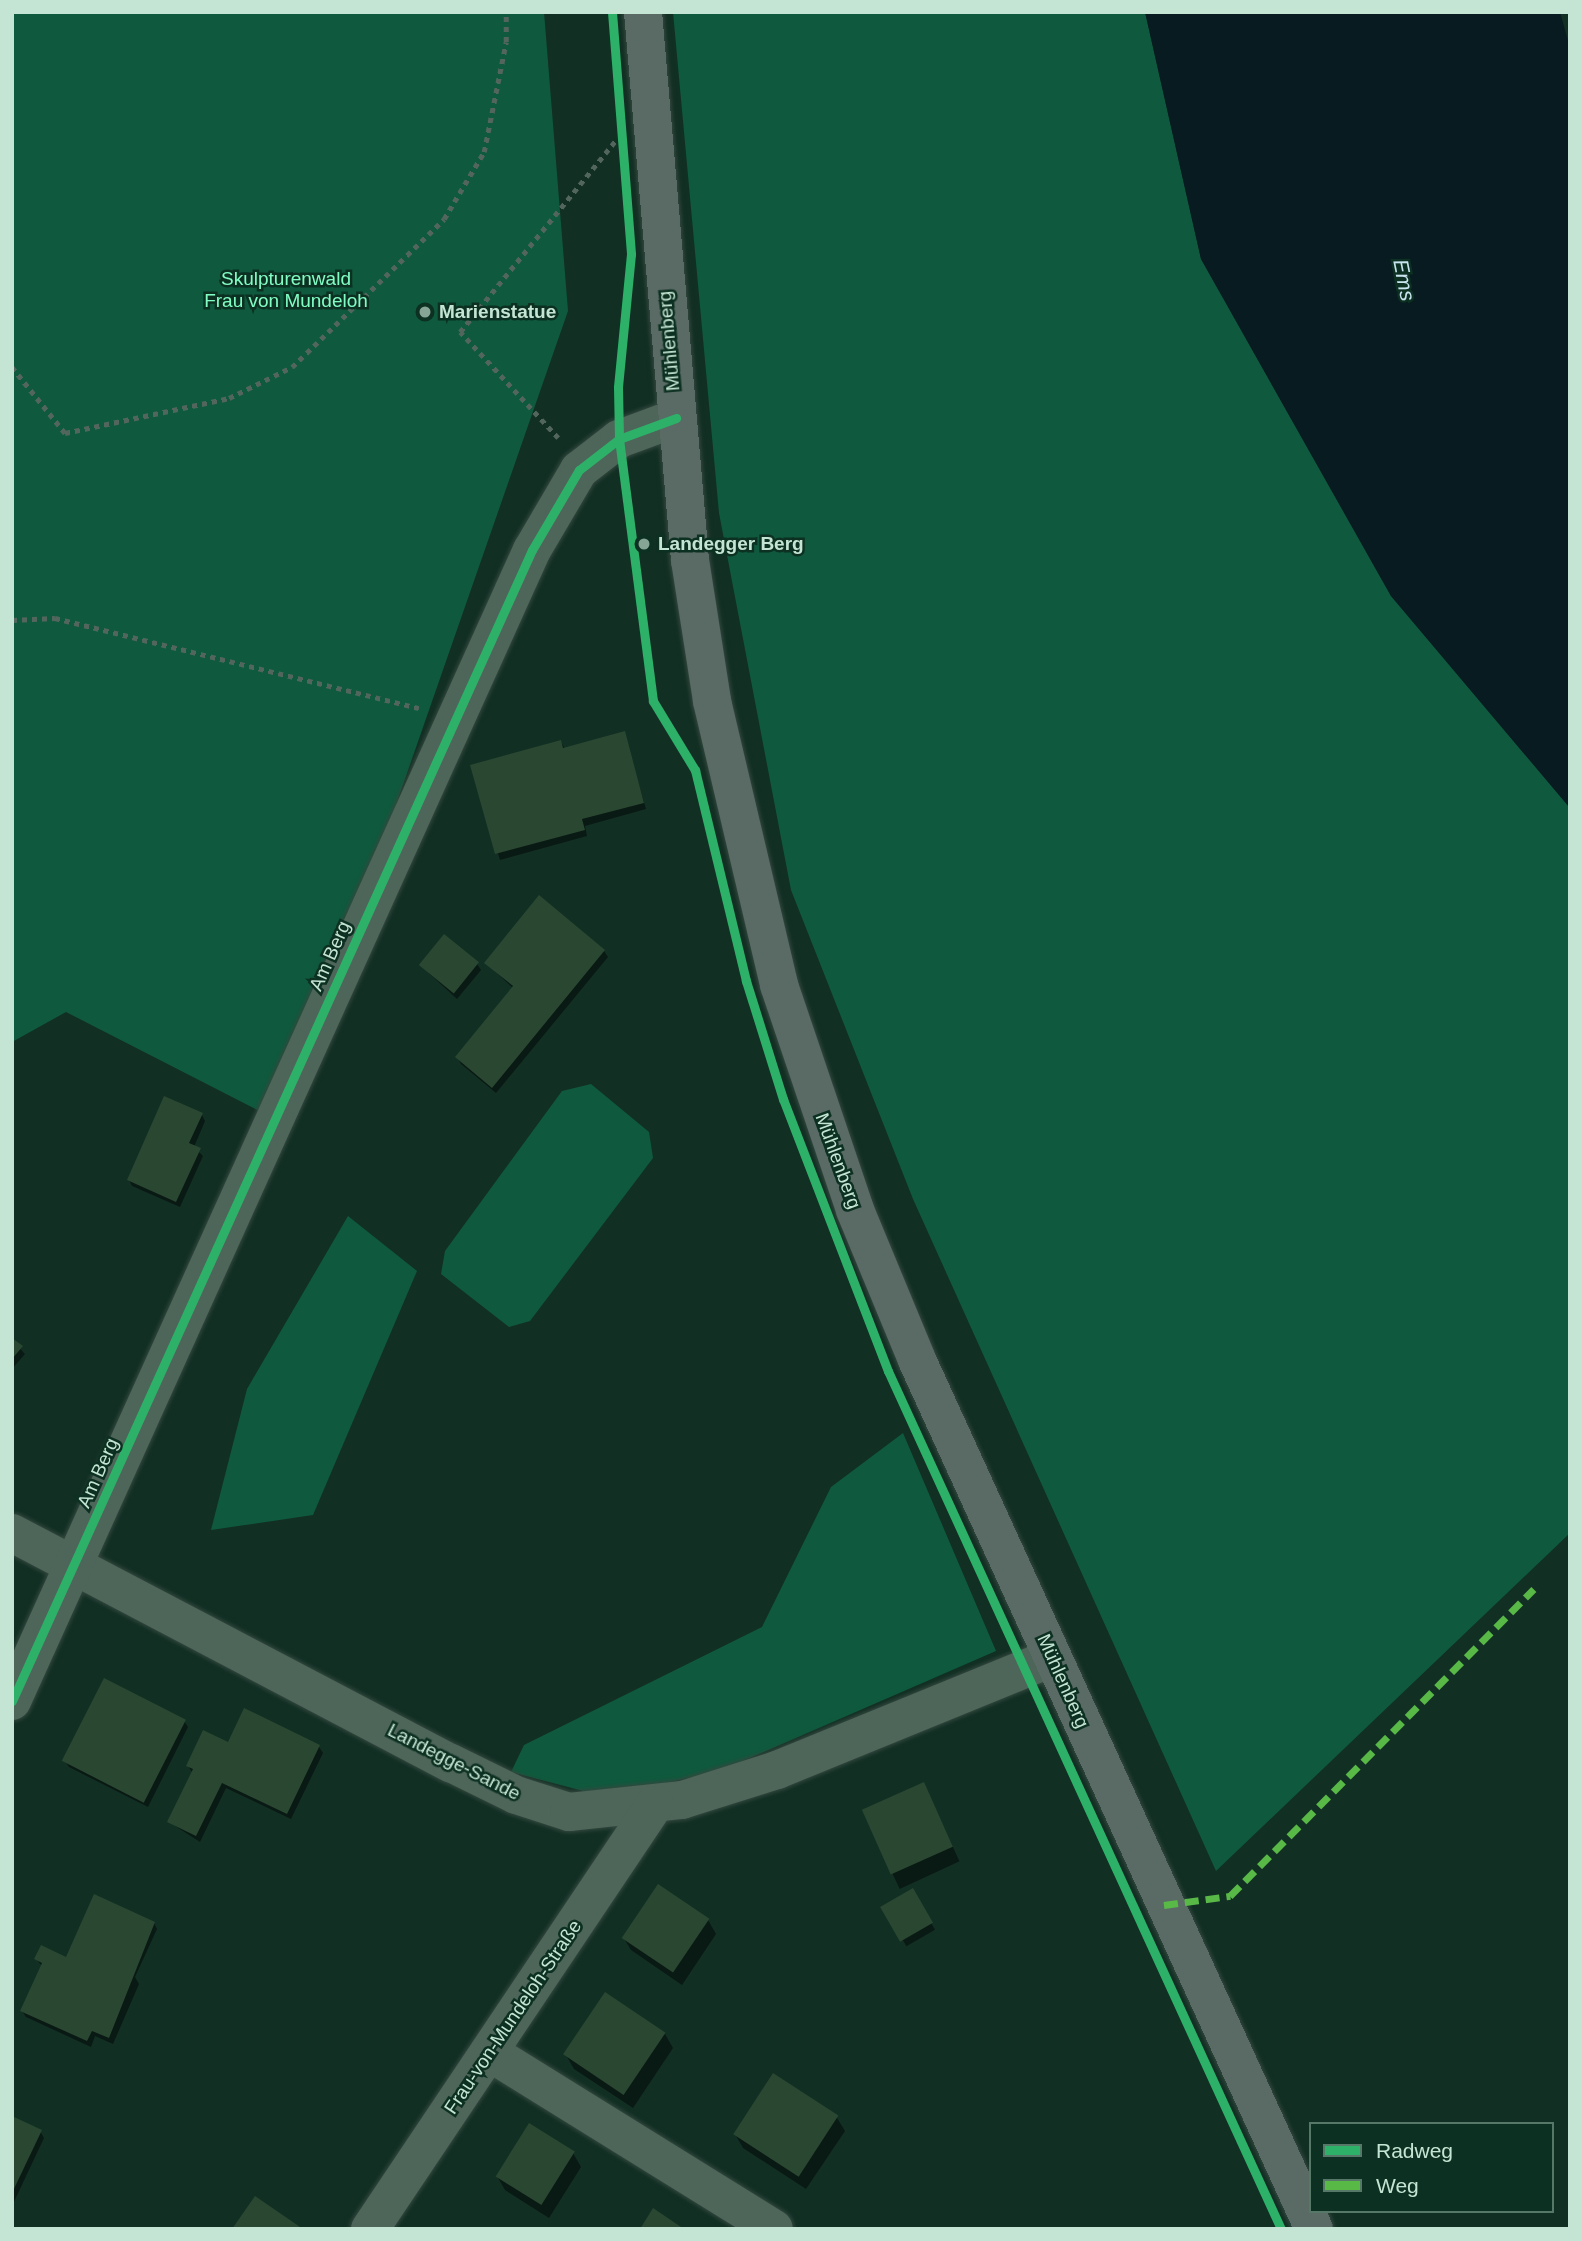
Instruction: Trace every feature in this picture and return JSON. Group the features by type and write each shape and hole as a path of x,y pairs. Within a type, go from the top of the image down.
{"main road":[{"name":"Mühlenberg","path":"643,12 690,560 712,701 779,985 855,1210 917,1360 1314,2229"}],"street":[{"name":"Am Berg","path":"76,1563 532,550 579,470 619,439 676,418"},
{"name":"Landegge-Sande","path":"12,1533 76,1563 516,1795 569,1812 655,1804 777,1770 1052,1658"},
{"path":"12,1701 76,1563"},
{"name":"Frau-von-Mundeloh-Straße","path":"370,2229 655,1804"},
{"path":"489,2052 774,2229"}],"path":[{"path":"12,367 65,433 229,398 292,366 444,219 484,152 506,42 506,12"},
{"path":"550,426 460,332 621,134 650,118"},
{"path":"12,620 55,618 457,718"}],"green space":[{"name":"Skulpturenwald Frau von Mundeloh","path":"12,12 544,12 568,311 374,868 267,1115 66,1012 12,1042"},
{"path":"673,12 1145,12 1201,259 1391,596 1570,808 1570,1533 1216,1871 913,1199 791,890 719,513"},
{"path":"591,1084 649,1132 653,1158 530,1321 509,1327 441,1274 445,1251 562,1091"},
{"path":"348,1216 417,1271 313,1515 211,1530 247,1389"},
{"path":"903,1433 996,1651 722,1770 606,1797 511,1772 524,1745 762,1627 831,1487"}],"water":[{"name":"Ems","path":"1145,12 1560,12 1570,48 1570,808 1391,596 1201,259"}],"building":[{"path":"625,731 644,803 582,819 585,830 495,854 470,765 561,740 563,748"},
{"path":"539,895 605,950 492,1088 455,1057 513,986 484,963"},
{"path":"444,934 479,962 454,993 419,965"},
{"path":"164,1096 203,1113 189,1143 201,1148 176,1202 127,1180"},
{"path":"12,1338 23,1346 12,1359"},
{"path":"104,1678 186,1720 144,1803 62,1761"},
{"path":"244,1708 320,1745 287,1814 222,1783 196,1836 167,1822 193,1769 186,1766 203,1730 228,1742"},
{"path":"924,1782 953,1847 891,1875 862,1810"},
{"path":"658,1884 709,1919 673,1973 622,1938"},
{"path":"913,1888 933,1923 900,1942 880,1907"},
{"path":"94,1894 155,1922 109,2038 92,2031 87,2041 20,2011 42,1963 34,1959 41,1945 66,1957"},
{"path":"605,1992 666,2033 624,2095 563,2054"},
{"path":"773,2073 838,2115 799,2177 733,2134"},
{"path":"12,2116 42,2130 12,2193"},
{"path":"529,2123 575,2152 541,2205 496,2176"},
{"path":"255,2196 303,2229 232,2229"},
{"path":"653,2208 684,2229 640,2229"}],"marked path":[{"path":"1164,1905 1230,1896 1534,1589"}],"cycle path":[{"path":"612,12 631,254 618,387 619,439 653,701 695,770 746,981 783,1099 888,1371 1281,2229"},
{"path":"12,1701 532,550 579,470 619,439 676,418"}],"place":[{"name":"Marienstatue","path":"425,312"},
{"name":"Landegger Berg","path":"644,544"}]}
